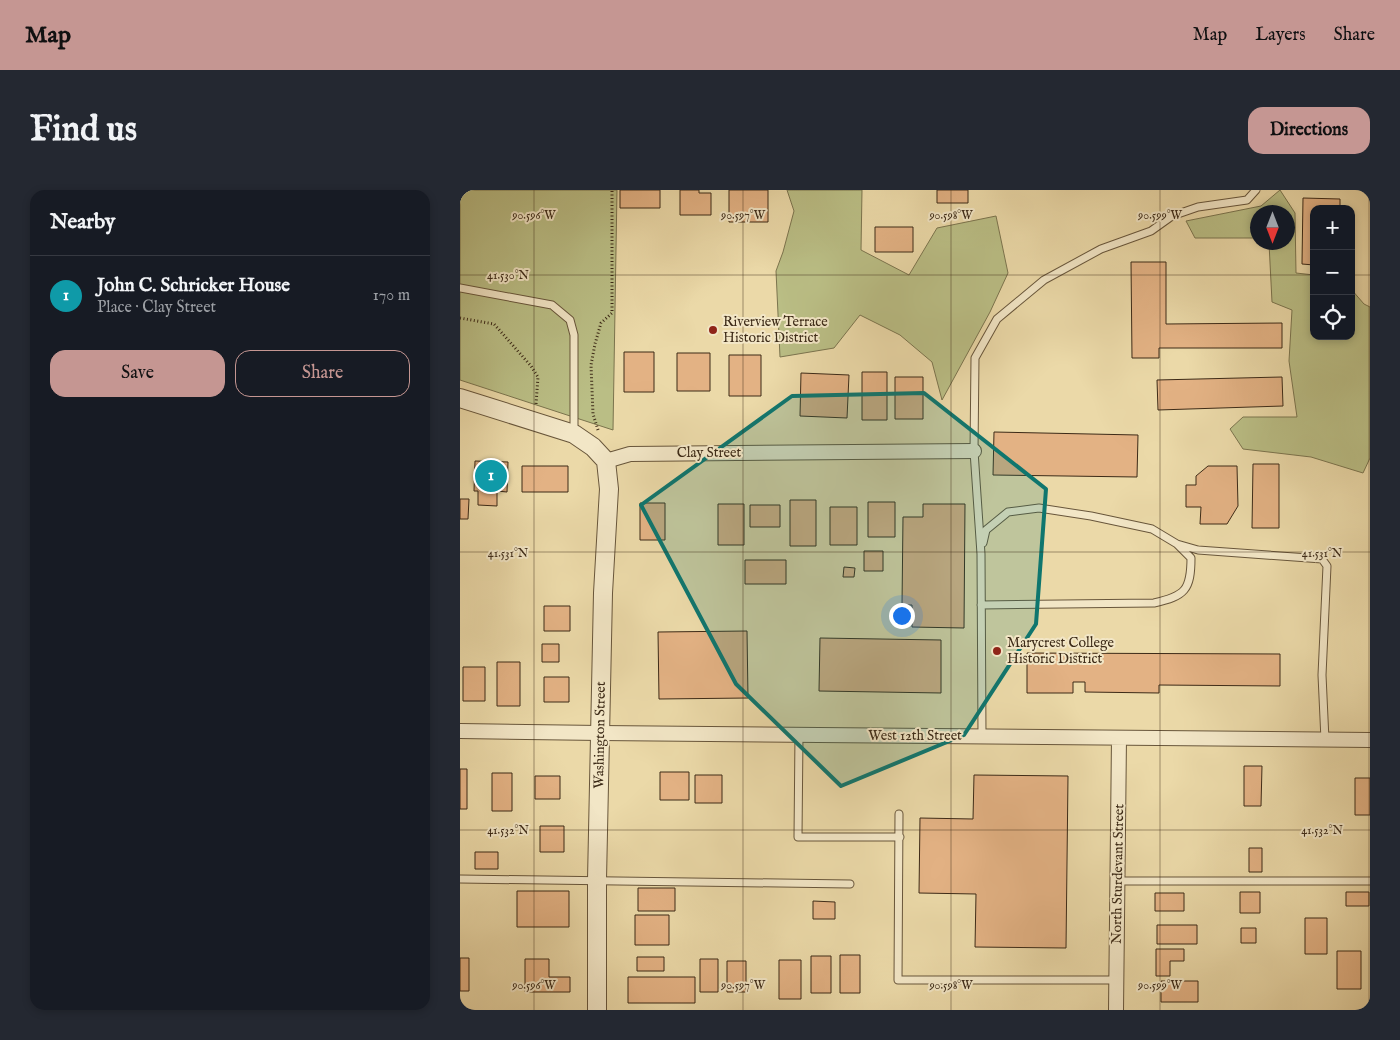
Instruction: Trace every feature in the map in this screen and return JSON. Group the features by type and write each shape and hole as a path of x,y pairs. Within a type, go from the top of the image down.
{"street":[{"path":"460,398 574,434 593,447 606,461"},
{"name":"Clay Street","path":"606,461 630,454 974,451"},
{"name":"Washington Street","path":"597,1010 597,880 603,593 609,489 606,461"},
{"name":"West 12th Street","path":"460,731 600,734 1370,740"},
{"name":"North Sturdevant Street","path":"1116,1010 1119,738"}],"lane":[{"path":"982,736 981,554 974,451 976,358 997,319 1044,280 1101,249 1151,231 1172,216 1198,207 1247,200 1256,190"},
{"path":"460,288 552,305 570,320 574,335 574,434"},
{"path":"981,554 986,530 1008,512 1039,508 1152,528 1177,544 1191,558 1191,571 1187,588 1173,599 1154,603 981,605"},
{"path":"1177,544 1198,550 1322,558 1327,566 1322,675 1325,740"},
{"path":"798,735 798,837 900,837"},
{"path":"899,814 898,980 1116,980"},
{"path":"460,879 850,884"},
{"path":"1118,881 1370,881"}],"path":[{"path":"598,432 593,414 591,365 601,323 612,313 612,190"},
{"path":"460,318 494,324 531,366 538,377 536,405"}],"highlighted area":[{"path":"924,393 1046,489 1036,624 964,735 841,786 736,684 641,505 792,396"}],"green space":[{"path":"460,190 617,190 613,430 460,380"},
{"path":"787,190 862,190 861,250 909,275 937,228 996,216 1008,273 990,312 942,400 932,362 900,335 860,315 834,348 780,357 776,271 794,211"},
{"path":"1280,190 1290,205 1262,205"},
{"path":"1250,208 1250,238 1195,238 1186,221"},
{"path":"1295,213 1296,273 1310,275 1310,340 1355,340 1355,294 1364,304 1370,307 1370,458 1363,473 1311,457 1243,449 1230,429 1243,417 1297,417 1289,361 1292,310 1272,302 1269,250 1295,250"}],"building":[{"path":"620,190 660,190 660,208 620,208"},
{"path":"680,190 699,190 699,193 711,193 711,215 680,215"},
{"path":"729,190 768,190 768,222 729,222"},
{"path":"937,190 968,190 968,203 937,203"},
{"path":"1303,198 1340,199 1340,205 1310,205 1310,265 1302,264"},
{"path":"875,227 913,227 913,252 875,252"},
{"path":"1131,262 1166,262 1166,324 1282,323 1282,348 1159,348 1159,358 1132,358"},
{"path":"624,352 654,352 654,392 624,392"},
{"path":"677,353 710,353 710,391 677,391"},
{"path":"729,355 761,355 761,396 729,396"},
{"path":"862,372 887,372 887,420 862,420"},
{"path":"801,373 849,375 847,418 800,416"},
{"path":"895,377 923,377 923,419 895,419"},
{"path":"1282,377 1283,406 1158,410 1157,380"},
{"path":"994,432 1138,435 1137,477 993,475"},
{"path":"475,461 508,462 507,492 497,491 497,506 478,505 478,491 474,491"},
{"path":"1253,464 1279,464 1279,528 1252,528"},
{"path":"522,466 568,466 568,492 522,492"},
{"path":"1208,466 1237,466 1238,506 1227,524 1200,524 1201,507 1186,507 1186,485 1196,485 1196,476"},
{"path":"460,499 469,499 468,519 460,519"},
{"path":"790,500 816,500 816,546 790,546"},
{"path":"868,502 895,502 895,537 868,537"},
{"path":"640,503 665,503 665,540 640,540"},
{"path":"718,504 744,504 744,545 718,545"},
{"path":"923,504 965,504 964,628 912,627 912,605 902,605 903,517 923,517"},
{"path":"750,505 780,505 780,527 750,527"},
{"path":"830,507 857,507 857,545 830,545"},
{"path":"864,551 883,551 883,571 864,571"},
{"path":"745,560 786,560 786,584 745,584"},
{"path":"844,567 855,568 854,577 843,577"},
{"path":"544,606 570,606 570,631 544,631"},
{"path":"747,631 748,698 659,699 658,632"},
{"path":"820,638 941,640 941,693 819,691"},
{"path":"542,644 559,644 559,662 542,662"},
{"path":"1027,653 1280,654 1280,686 1159,685 1159,693 1085,692 1085,682 1073,682 1073,693 1027,693"},
{"path":"497,662 520,662 520,706 497,706"},
{"path":"463,667 485,667 485,701 463,701"},
{"path":"544,677 569,677 569,702 544,702"},
{"path":"1244,766 1262,766 1261,806 1244,806"},
{"path":"460,769 467,769 467,809 460,809"},
{"path":"660,772 689,772 689,800 660,800"},
{"path":"492,773 512,773 512,811 492,811"},
{"path":"695,775 722,775 722,803 695,803"},
{"path":"974,775 1068,776 1066,948 975,947 976,894 919,893 920,818 973,819"},
{"path":"535,776 560,776 560,799 535,799"},
{"path":"1355,778 1370,778 1370,815 1355,815"},
{"path":"540,826 564,826 564,852 540,852"},
{"path":"1249,848 1262,848 1262,872 1249,872"},
{"path":"475,852 498,852 498,869 475,869"},
{"path":"638,888 675,888 675,911 638,911"},
{"path":"517,891 569,891 569,927 517,927"},
{"path":"1240,892 1260,892 1260,913 1240,913"},
{"path":"1346,892 1369,892 1369,906 1346,906"},
{"path":"1155,893 1184,893 1184,911 1155,911"},
{"path":"813,901 835,902 835,919 813,919"},
{"path":"635,915 669,915 669,945 635,945"},
{"path":"1305,918 1327,918 1327,954 1305,954"},
{"path":"1157,925 1197,925 1197,944 1157,944"},
{"path":"1241,928 1256,928 1256,943 1241,943"},
{"path":"1156,949 1184,949 1184,961 1170,961 1170,976 1156,976"},
{"path":"1337,951 1361,951 1361,989 1337,989"},
{"path":"840,955 860,955 860,993 840,993"},
{"path":"811,956 831,956 831,993 811,993"},
{"path":"637,957 664,957 664,971 637,971"},
{"path":"460,958 469,958 469,991 460,991"},
{"path":"525,959 549,959 549,977 570,977 570,992 525,992"},
{"path":"700,959 718,959 718,992 700,992"},
{"path":"779,960 801,960 801,999 779,999"},
{"path":"727,961 746,961 746,992 727,992"},
{"path":"628,977 695,977 695,1003 628,1003"},
{"path":"1161,981 1198,981 1198,1002 1161,1002"}],"place":[{"name":"Riverview Terrace Historic District","path":"713,330"},
{"name":"John C. Schricker House","path":"491,476"},
{"name":"Marycrest College Historic District","path":"997,651"}]}
